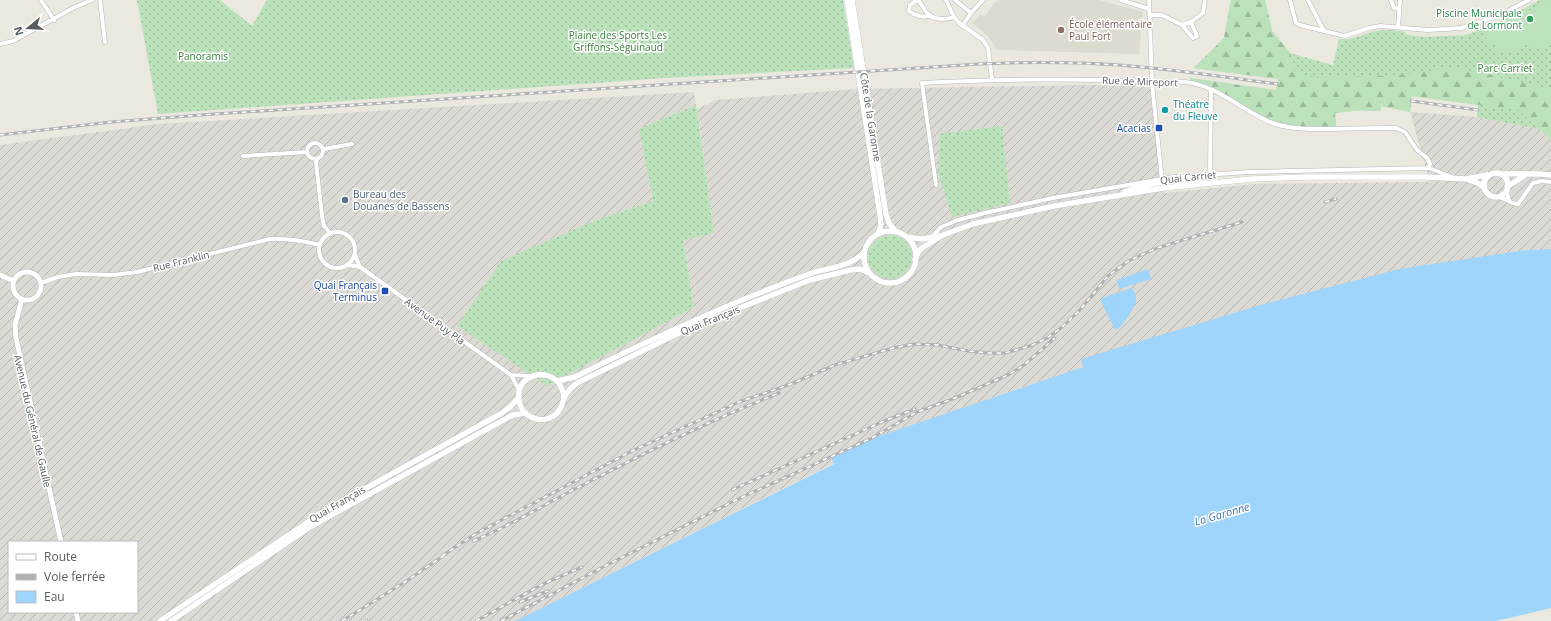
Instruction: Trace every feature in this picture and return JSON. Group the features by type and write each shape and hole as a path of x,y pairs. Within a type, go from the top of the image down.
{"main road":[{"name":"Côte de la Garonne","path":"847,0 880,215 881,225 878,234"},
{"name":"Côte de la Garonne","path":"852,0 886,214 889,222 896,232"},
{"path":"1525,175 1498,197 1488,194 1484,188 1484,181 1487,175 1495,172 1502,174 1525,175 1532,173 1551,175"},
{"path":"1502,174 1507,180 1507,189"},
{"name":"Quai Carriet","path":"915,259 922,248 943,235 957,229 988,220 1054,206 1111,197 1162,183 1195,186 1203,183 1308,177 1466,179 1487,175"},
{"name":"Quai Carriet","path":"1466,179 1480,184 1484,188"},
{"path":"884,232 896,232 907,238 912,244 915,251 915,259 914,266 910,273 897,282 889,283 875,278 869,273 866,266 864,252 872,238 878,234 884,232"},
{"name":"Quai Carriet","path":"907,238 922,239 943,235"},
{"name":"Quai Français","path":"557,381 575,377 677,327 712,312 813,273 853,262 864,252"},
{"name":"Quai Français","path":"564,399 570,389 582,380 689,328 810,280 851,270 860,269 869,273"},
{"path":"546,375 557,381 564,392 564,399 560,411 549,418 537,419 526,413 520,403 519,394 522,384 533,376 546,375"},
{"name":"Quai Français","path":"160,621 313,518 508,410 519,394"},
{"name":"Quai Français","path":"171,621 292,539 335,512 513,415 526,413"}],"street":[{"path":"41,0 54,20"},
{"path":"0,44 13,41 92,0"},
{"path":"100,0 105,42"},
{"path":"930,15 918,0 910,5 910,11 923,17 930,15 949,19 954,17"},
{"path":"946,0 954,17 983,40 988,48 992,79"},
{"path":"955,0 971,13"},
{"path":"963,25 971,13 983,0"},
{"path":"1121,0 1149,9"},
{"path":"1149,0 1152,82 1162,183"},
{"path":"1182,24 1191,22 1203,13 1205,0"},
{"path":"1290,0 1296,23 1345,36 1380,26 1428,30 1462,28 1498,16 1529,0"},
{"path":"1308,0 1324,31"},
{"path":"1391,0 1394,8 1399,9"},
{"path":"1398,27 1400,0"},
{"path":"1149,15 1162,15 1182,24 1193,38 1195,38 1197,36 1191,22"},
{"name":"Rue de Mireport","path":"936,185 922,83 992,79 1083,79 1185,82 1200,85 1212,90 1255,116 1276,124 1297,129 1396,128 1405,132 1417,150 1427,158 1430,164 1429,168"},
{"path":"1210,175 1212,90"},
{"path":"316,142 321,144 324,149 322,157 317,160 311,159 306,152 308,146 316,142"},
{"path":"324,149 352,144"},
{"path":"243,156 306,152"},
{"path":"317,160 322,216 324,226 331,234"},
{"name":"Quai Carriet","path":"932,237 941,227 985,212 1053,198 1210,175 1279,171 1429,168 1452,178"},
{"path":"1498,197 1518,204 1533,183 1537,181 1551,182"},
{"path":"1507,189 1509,200"},
{"path":"355,254 348,265 337,268 327,265 320,256 320,245 326,236 331,234 342,233 348,236 354,246 355,254 360,267"},
{"name":"Rue Franklin","path":"40,283 58,277 76,274 113,275 137,272 270,239 298,239 320,245"},
{"name":"Avenue Puy Pla","path":"348,265 360,267 511,375 519,394"},
{"path":"28,272 36,276 40,283 40,291 31,300 22,299 14,290 14,281 20,274 28,272"},
{"path":"0,275 14,281"},
{"name":"Avenue du Général de Gaulle","path":"22,299 15,325 16,338 61,541"},
{"path":"511,375 533,376"}],"shaded area":[{"name":"École élémentaire Paul Fort","path":"999,0 1099,0 1143,12 1139,54 997,50 989,37 972,23 979,15 985,16 994,3"},
{"path":"1154,84 1165,193 1254,184 1430,182 1410,112 1477,117 1538,128 1551,140 1551,249 1526,250 1081,359 1083,367 873,438 831,458 834,463 515,621 0,621 0,145 159,124 694,92 696,105 639,129 653,201 596,220 501,261 457,326 547,386 694,307 683,239 714,233 697,109 716,100 856,89"}],"green space":[{"name":"Panoramis","path":"137,0 220,0 252,26 267,0 843,0 854,68 665,78 158,114"},
{"name":"Parc Carriet","path":"1231,0 1265,0 1272,31 1290,53 1333,65 1339,39 1349,39 1380,30 1394,30 1405,32 1405,34 1422,37 1466,35 1501,21 1540,0 1551,0 1551,131 1477,117 1478,105 1412,96 1410,112 1381,106 1381,111 1363,110 1335,113 1336,126 1293,124 1277,122 1269,119 1213,87 1190,81 1190,78 1276,90 1278,79 1194,68 1224,38"},
{"path":"1231,0 1265,0 1272,31 1290,53 1295,72 1318,78 1401,75 1451,68 1474,71 1551,89 1551,140 1518,110 1412,96 1410,112 1381,106 1381,111 1363,110 1335,113 1336,126 1301,126 1269,119 1220,92 1199,83 1190,81 1190,78 1276,90 1278,79 1194,68 1224,38"},
{"name":"Piscine Municipale de Lormont","path":"1548,0 1551,0 1551,44 1535,50 1532,43 1505,54 1503,51 1498,52 1495,45 1488,43 1483,30 1535,8"},
{"path":"696,105 714,233 683,240 694,307 547,386 457,326 501,261 596,220 653,201 639,129"},
{"path":"1002,126 1010,203 952,217 938,172 940,134"},
{"path":"886,235 894,235 906,241 912,253 912,261 906,273 894,279 886,279 874,273 868,261 868,253 874,241"}],"water":[{"name":"La Garonne","path":"1551,249 1551,608 1496,621 515,621 834,464 831,458 873,438 1083,367 1081,359 1264,304 1399,269 1526,250"},
{"path":"1148,269 1151,279 1119,289 1117,280"},
{"path":"1131,288 1134,291 1136,302 1124,323 1115,330 1101,302 1102,298"}],"railway":[{"path":"0,135 111,122 214,114 979,64 1084,63 1119,65 1179,71 1277,84"},
{"path":"1411,101 1478,110"},
{"path":"1325,202 1336,199"},
{"path":"442,556 477,533 632,451 739,402 791,384 835,365 893,348 914,344 938,345 988,353 1005,353 1030,346 1047,338 1061,328 1079,311 1108,276 1128,261 1157,248 1242,222"},
{"path":"501,621 605,566 738,499 872,438 917,412 955,398 1008,375 1024,365 1055,338"},
{"path":"473,541 514,522 654,449 704,425 779,393"},
{"path":"732,490 884,421 915,409"},
{"path":"342,621 405,582 446,554"},
{"path":"476,621 543,584 582,567"},
{"path":"520,602 548,591"}],"place":[{"name":"Piscine Municipale de Lormont","path":"1530,19"},
{"name":"École élémentaire Paul Fort","path":"1061,30"},
{"name":"Théatre du Fleuve","path":"1165,110"},
{"name":"Acacias","path":"1159,128"},
{"name":"Bureau des Douanes de Bassens","path":"345,200"},
{"name":"Quai Français Terminus","path":"385,291"}],"park label":[{"name":"Plaine des Sports Les Griffons-Séguinaud","path":"618,40"}]}
